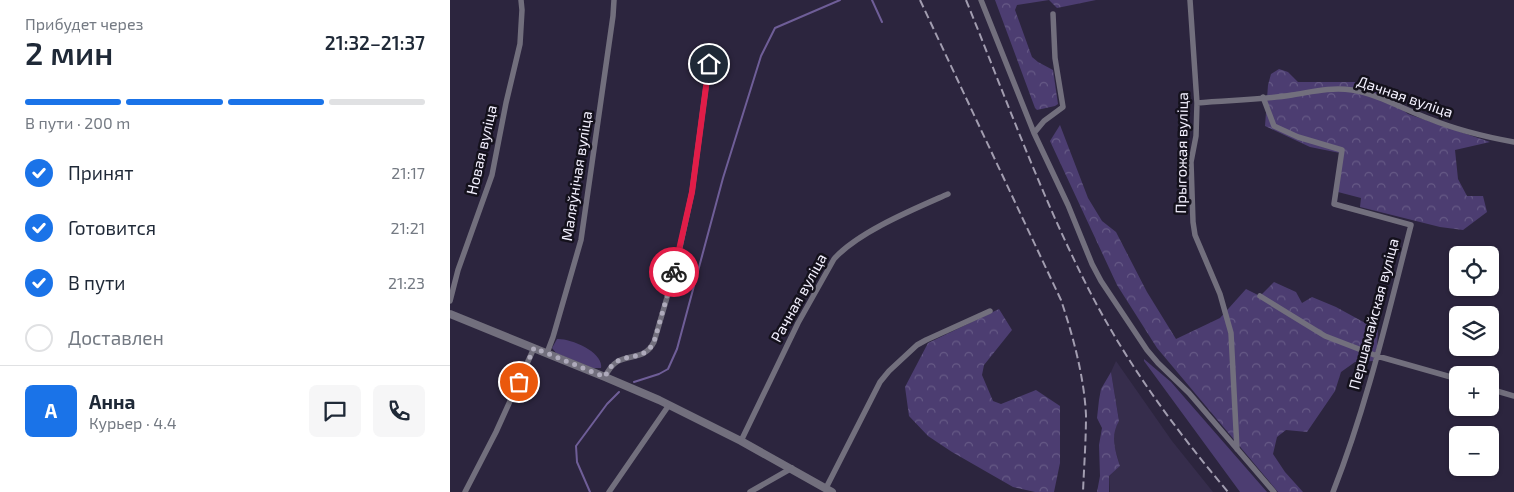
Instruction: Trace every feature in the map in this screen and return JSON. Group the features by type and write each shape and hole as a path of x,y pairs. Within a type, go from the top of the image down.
{"street":[{"name":"Новая вуліца","path":"450,302 458,270 490,185 520,44 521,0"},
{"name":"Маляўнічая вуліца","path":"547,353 581,240 614,0"},
{"path":"981,0 1034,133 1068,205 1092,264 1106,288 1147,350 1189,393 1274,492"},
{"name":"Прыгожая вуліца","path":"1190,0 1197,103 1196,136 1191,162 1193,222 1195,235 1220,294 1231,333 1236,449"},
{"path":"1034,133 1044,121 1063,107 1055,58 1053,14"},
{"path":"605,377 614,362 642,354 648,351 654,342 675,270 692,192 709,64"},
{"name":"Дачная вуліца","path":"1197,103 1263,98 1338,88 1354,90 1441,124 1491,138 1514,142"},
{"name":"Першамайская вуліца","path":"1263,98 1274,126 1298,137 1342,150 1334,204 1411,225 1377,356 1347,457 1333,492"},
{"name":"Рачная вуліца","path":"741,441 798,324 834,259 841,250 873,229 948,194"},
{"path":"1260,296 1325,336 1377,356 1449,376"},
{"path":"450,314 669,405 792,468 829,490 873,393 889,371 926,340 990,311"},
{"path":"464,492 496,432 534,348"},
{"path":"1499,392 1514,396"},
{"path":"609,492 669,405"},
{"path":"750,492 792,468"}],"shaded area":[{"path":"1116,361 1172,441 1213,492 1110,492 1109,476 1120,466 1113,442 1119,420 1111,372"}],"green space":[{"path":"995,0 1049,0 1017,5 1015,10 1032,57 1053,70 1058,104 1055,106 1037,110 1035,108"},
{"path":"1049,0 1096,0 1057,8"},
{"path":"1279,69 1288,72 1298,82 1356,82 1386,97 1408,114 1490,142 1455,150 1458,179 1467,196 1483,196 1487,212 1463,230 1440,227 1360,207 1361,198 1338,192 1340,153 1310,147 1265,126 1268,85 1271,74"},
{"path":"1060,125 1088,198 1102,221 1116,232 1147,292 1176,339 1220,318 1246,289 1260,296 1274,282 1296,292 1302,303 1312,297 1336,307 1378,330 1377,347 1373,361 1355,362 1341,372 1335,391 1307,432 1286,430 1277,437 1273,454 1285,472 1303,492 1278,492 1157,348 1117,285 1050,141"},
{"path":"999,309 1012,330 984,365 982,375 993,401 1001,404 1036,390 1060,406 1060,463 1054,492 1035,492 1013,487 928,436 909,416 905,387 928,343"},
{"path":"557,339 570,341 585,347 601,362 601,368 593,368 556,353 552,348"},
{"path":"1144,359 1171,382 1267,492 1240,492"},
{"path":"1111,372 1119,421 1116,427 1114,443 1120,466 1109,476 1109,492 1097,492 1100,476 1099,445 1102,428 1097,418 1099,400 1101,389"}],"waterway":[{"path":"634,382 668,369 677,349 723,178 761,56 775,28 840,0"},
{"path":"872,0 882,22"},
{"path":"590,492 577,462 576,446 607,404 619,392"}],"railway":[{"path":"920,0 1061,300 1077,356 1085,400 1086,425 1083,492"},
{"path":"966,0 1054,216 1087,286 1117,341 1151,393 1228,492"}],"way so far":[{"path":"519,382 534,348 605,377 614,362 648,351 654,342 674,272"}],"route":[{"path":"674,272 692,192 709,64"}]}
